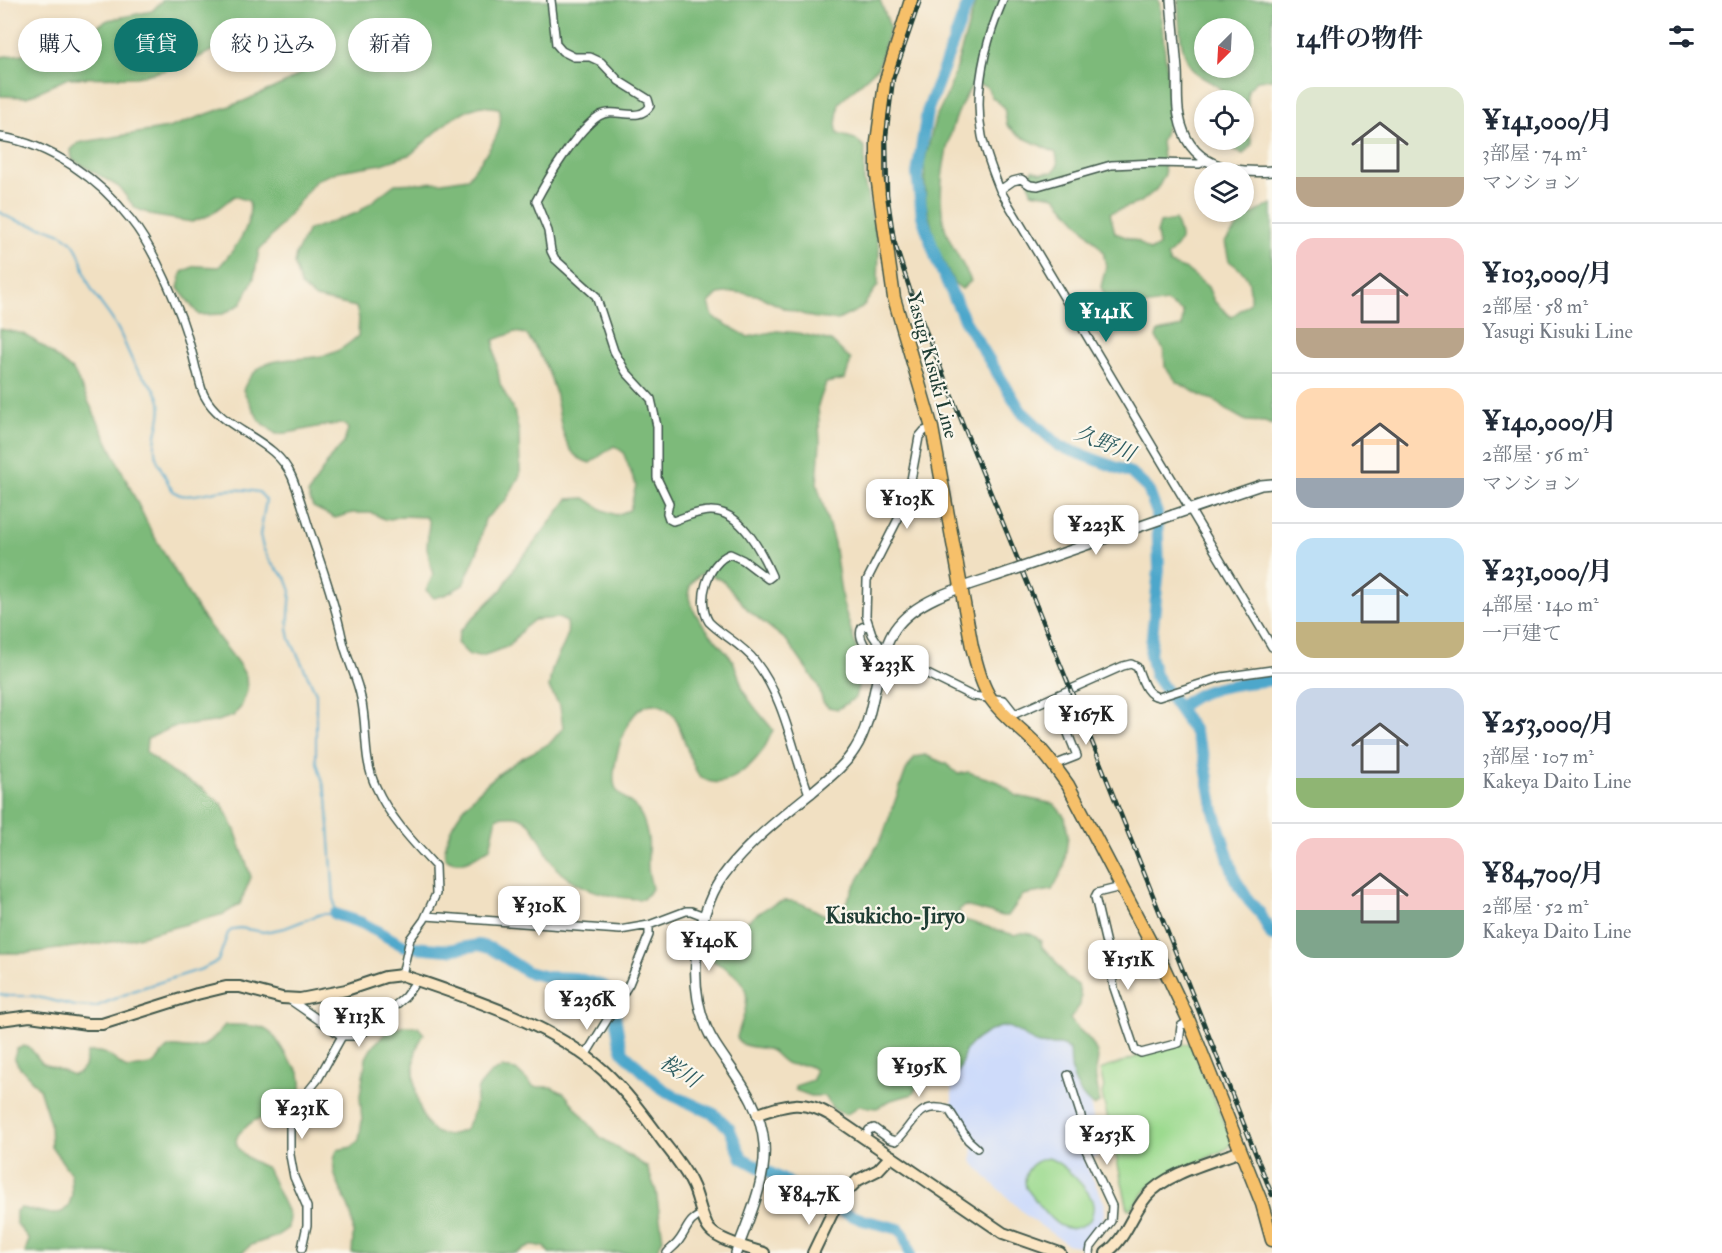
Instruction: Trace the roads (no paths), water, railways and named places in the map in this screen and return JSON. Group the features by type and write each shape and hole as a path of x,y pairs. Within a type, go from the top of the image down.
{"main road":[{"name":"Yasugi Kisuki Line","path":"911,0 885,82 877,142 877,176 894,298 932,428 972,647 982,681 991,698 1008,719 1034,742 1068,785 1164,968 1189,1021 1241,1150 1267,1202 1272,1240"},
{"path":"0,1020 30,1016 102,1024 226,987 240,987 290,1000 346,990 385,977 402,975 529,1023 601,1068 623,1090 692,1183 708,1229 737,1249 764,1253"},
{"path":"758,1114 785,1105 808,1105 832,1116 1002,1233 1060,1253"},
{"path":"1106,1253 1121,1237 1146,1197 1157,1187 1173,1177 1241,1150"},
{"path":"813,1253 833,1208 858,1180 878,1170 891,1156"}],"street":[{"path":"551,0 556,44 562,51 574,57 590,57 601,62 619,81 648,99 650,106 647,111 638,115 611,113 600,116 576,139 536,201 548,231 551,251 555,259 596,296 614,351 626,372 651,399 657,426 657,478 669,503 667,513 669,519 674,521 708,511 732,515 744,528 767,565 772,576 768,579 743,560 730,554 724,557 714,567 705,588 703,605 705,615 710,622 755,661 772,688 782,709 809,795"},
{"path":"1003,0 984,54 979,113 982,137 1000,190 1272,647"},
{"path":"1171,0 1179,116 1189,142 1206,161 1232,171 1272,171"},
{"path":"0,137 24,141 65,162 93,181 128,216 147,244 176,306 191,347 203,392 210,405 226,419 271,449 291,475 326,579 361,697 366,750 372,776 395,821 410,841 435,866 436,894 426,916 412,933 402,975"},
{"path":"1000,190 1013,181 1021,179 1030,185 1038,186 1111,165 1198,164 1206,161"},
{"path":"881,648 868,625 866,616 867,580 898,519 911,480 919,437 924,431 932,428"},
{"path":"737,1249 760,1178 764,1162 764,1146 758,1114 744,1086 709,1036 700,1013 695,989 704,916 719,882 732,864 842,767 857,747 889,640 903,620 922,605 960,588 1261,485 1272,484"},
{"path":"868,625 862,627 860,636 865,646 881,664"},
{"path":"891,656 972,696 1004,700 1015,714 1056,697 1070,688 1131,664 1137,667 1147,691 1159,697 1233,675 1272,670"},
{"path":"1054,765 1077,756 1054,701 1056,697"},
{"path":"1121,887 1097,893 1095,897 1114,988 1135,1050 1141,1053 1177,1044 1180,1040 1181,1026 1189,1021"},
{"path":"426,916 620,930 649,925 686,911 704,916"},
{"path":"585,1056 629,984 649,935 649,925"},
{"path":"290,1000 342,1036 356,1036 367,1030 405,997 417,980"},
{"path":"302,1248 307,1225 307,1207 294,1177 290,1155 290,1119 298,1104 318,1078 342,1036"},
{"path":"1068,1075 1081,1116 1086,1150 1112,1206 1111,1221 1090,1253"},
{"path":"864,1138 869,1130 874,1128 889,1139 896,1141 921,1111 935,1107 949,1110 968,1140 977,1148"},
{"path":"667,1253 677,1243 691,1221 702,1215"}],"waterway":[{"name":"久野川","path":"969,0 927,112 917,174 922,216 937,261 965,321 1021,411 1059,446 1131,473 1148,489 1157,513 1159,569 1150,655 1155,675 1194,731 1204,756 1214,811 1235,879 1260,913 1272,936"},
{"path":"0,212 15,220 56,231 70,240 78,252 93,291 118,329 137,369 159,398 161,411 155,444 156,455 173,491 188,496 223,490 246,490 259,492 266,500 260,535 263,548 271,563 286,578 291,591 288,627 290,639 316,693 316,759 327,797 335,914 321,914 285,928 264,932 233,929 228,933 218,961 202,969 138,989 95,1007 75,1006 33,996 0,994"},
{"path":"1179,708 1199,694 1211,690 1272,680"},
{"name":"桜川","path":"335,914 362,923 404,946 448,950 479,945 492,949 527,972 547,977 576,978 604,986 613,1002 623,1052 657,1085 672,1095 714,1114 729,1128 742,1158 841,1211 863,1220 899,1229 904,1235 910,1253"}],"railway":[{"path":"920,0 893,79 886,136 887,194 894,241 912,296 1272,1195"}],"district":[{"name":"Kisukicho-Jiryo","path":"895,915"}]}
